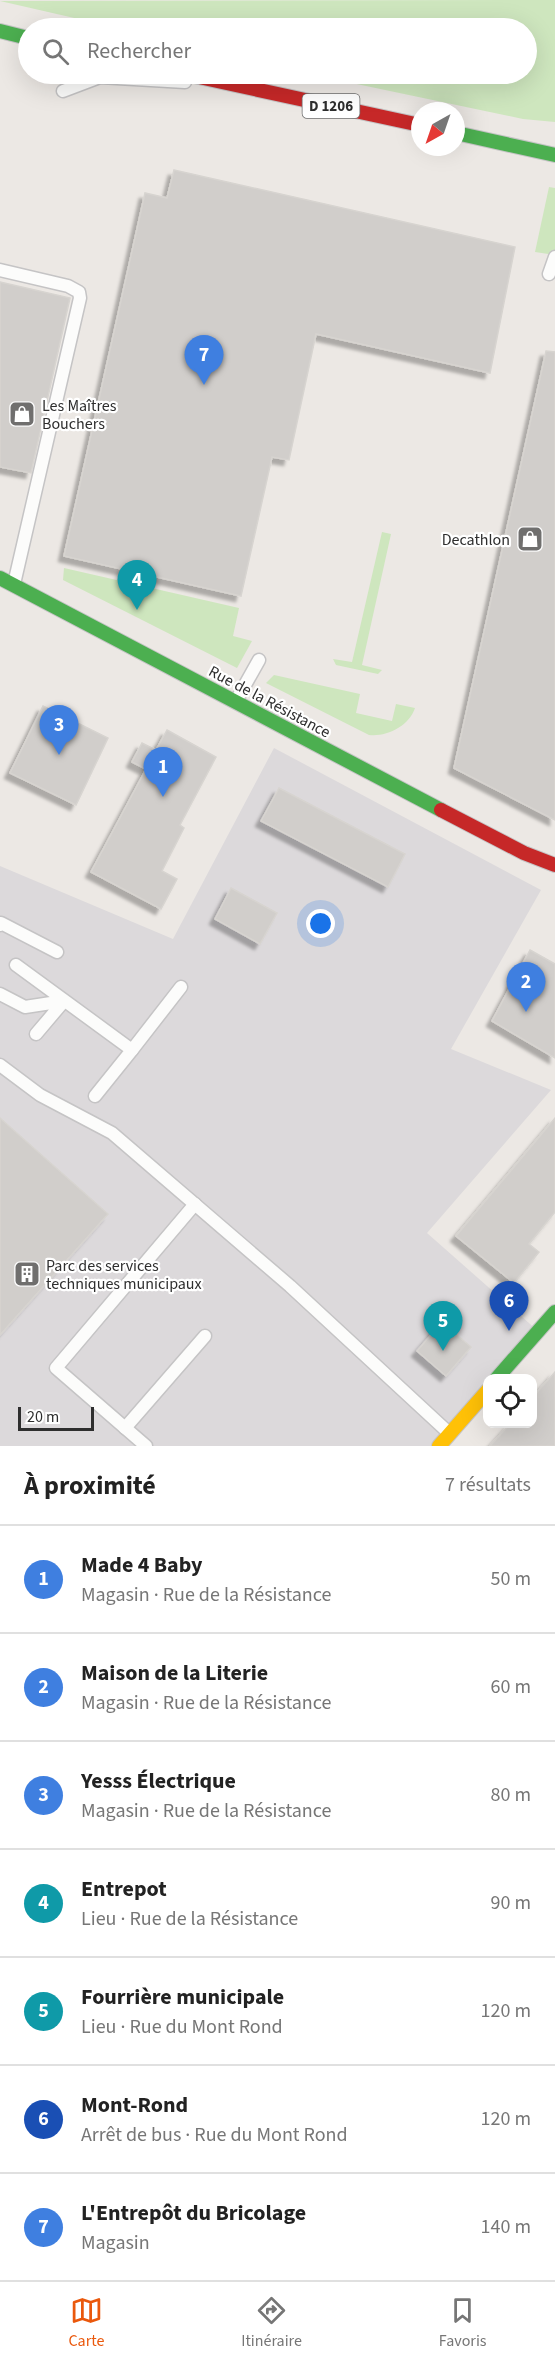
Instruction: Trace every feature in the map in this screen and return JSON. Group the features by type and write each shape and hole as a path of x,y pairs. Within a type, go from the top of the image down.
{"street":[{"path":"0,31 18,36"},
{"name":"D 1206","path":"232,84 411,123"},
{"path":"465,135 555,155"},
{"name":"Rue de la Résistance","path":"0,578 524,853 555,866"},
{"name":"Rue de la Résistance","path":"524,853 555,881"},
{"path":"501,1374 555,1312"},
{"path":"439,1446 483,1396"}],"lane":[{"path":"63,91 82,84"},
{"path":"210,84 242,86"},
{"path":"549,274 555,257"},
{"path":"0,270 72,288 79,292 80,297 14,585"},
{"path":"236,702 259,660"},
{"path":"0,925 1,923 57,952"},
{"path":"16,965 132,1050"},
{"path":"95,1096 181,987"},
{"path":"0,994 25,1007 64,1001"},
{"path":"36,1035 64,1001"},
{"path":"0,1065 40,1095 112,1133 290,1286 449,1433"},
{"path":"146,1446 56,1368 195,1204"},
{"path":"125,1428 205,1336"}],"shaded area":[{"path":"274,748 541,890 451,1049 551,1090 427,1233 538,1331 501,1374 483,1374 483,1395 439,1446 0,1446 0,866 173,939"}],"green space":[{"path":"555,0 555,122 523,119 465,107 465,102 442,102 357,84 537,84 537,18 74,18 0,1"},
{"path":"549,187 555,188 555,255 535,252"},
{"path":"382,532 391,534 362,665 382,670 378,674 336,665 333,659 352,662"},
{"path":"64,568 239,608 233,636 252,641 237,668 63,580"},
{"path":"274,675 360,694 356,713 392,721 396,704 415,708 408,720 397,729 383,734 369,735 266,683"}],"building":[{"path":"174,170 515,247 490,373 316,334 289,460 272,457 241,596 64,556 145,193 167,198"},
{"name":"Les Maîtres Bouchers","path":"0,282 70,298 31,473 0,467"},
{"name":"Decathlon","path":"546,351 555,352 555,820 454,768"},
{"path":"43,706 108,738 76,805 10,773"},
{"path":"167,730 216,757 180,825 184,828 162,871 177,879 161,909 91,872 146,769 132,762 142,743 156,750"},
{"path":"279,788 405,854 388,887 261,821"},
{"path":"231,888 277,913 260,944 215,919"},
{"path":"530,950 555,964 555,1058 492,1021"},
{"name":"Parc des services techniques municipaux","path":"0,1118 108,1214 0,1335"},
{"path":"555,1118 555,1212 529,1244 539,1252 514,1283 456,1236"},
{"path":"442,1322 471,1347 446,1376 417,1351"},
{"path":"555,1372 555,1446 490,1446 506,1428 537,1428 537,1392"}],"traffic: fast":[{"path":"0,31 18,36"},
{"path":"465,135 555,155"},
{"path":"0,578 441,810"},
{"path":"501,1374 555,1312"}],"traffic: slow":[{"path":"439,1446 483,1396"}],"traffic: jam":[{"path":"231,84 411,123"},
{"path":"441,810 524,853 555,865"}],"place":[{"name":"L'Entrepôt du Bricolage","path":"204,385"},
{"name":"Les Maîtres Bouchers","path":"22,414"},
{"name":"Decathlon","path":"530,539"},
{"name":"Entrepot","path":"137,610"},
{"name":"Yesss Électrique","path":"59,755"},
{"name":"Made 4 Baby","path":"163,797"},
{"name":"Maison de la Literie","path":"526,1012"},
{"name":"Parc des services techniques municipaux","path":"27,1274"},
{"name":"Mont-Rond","path":"509,1331"},
{"name":"Fourrière municipale","path":"443,1351"}]}
